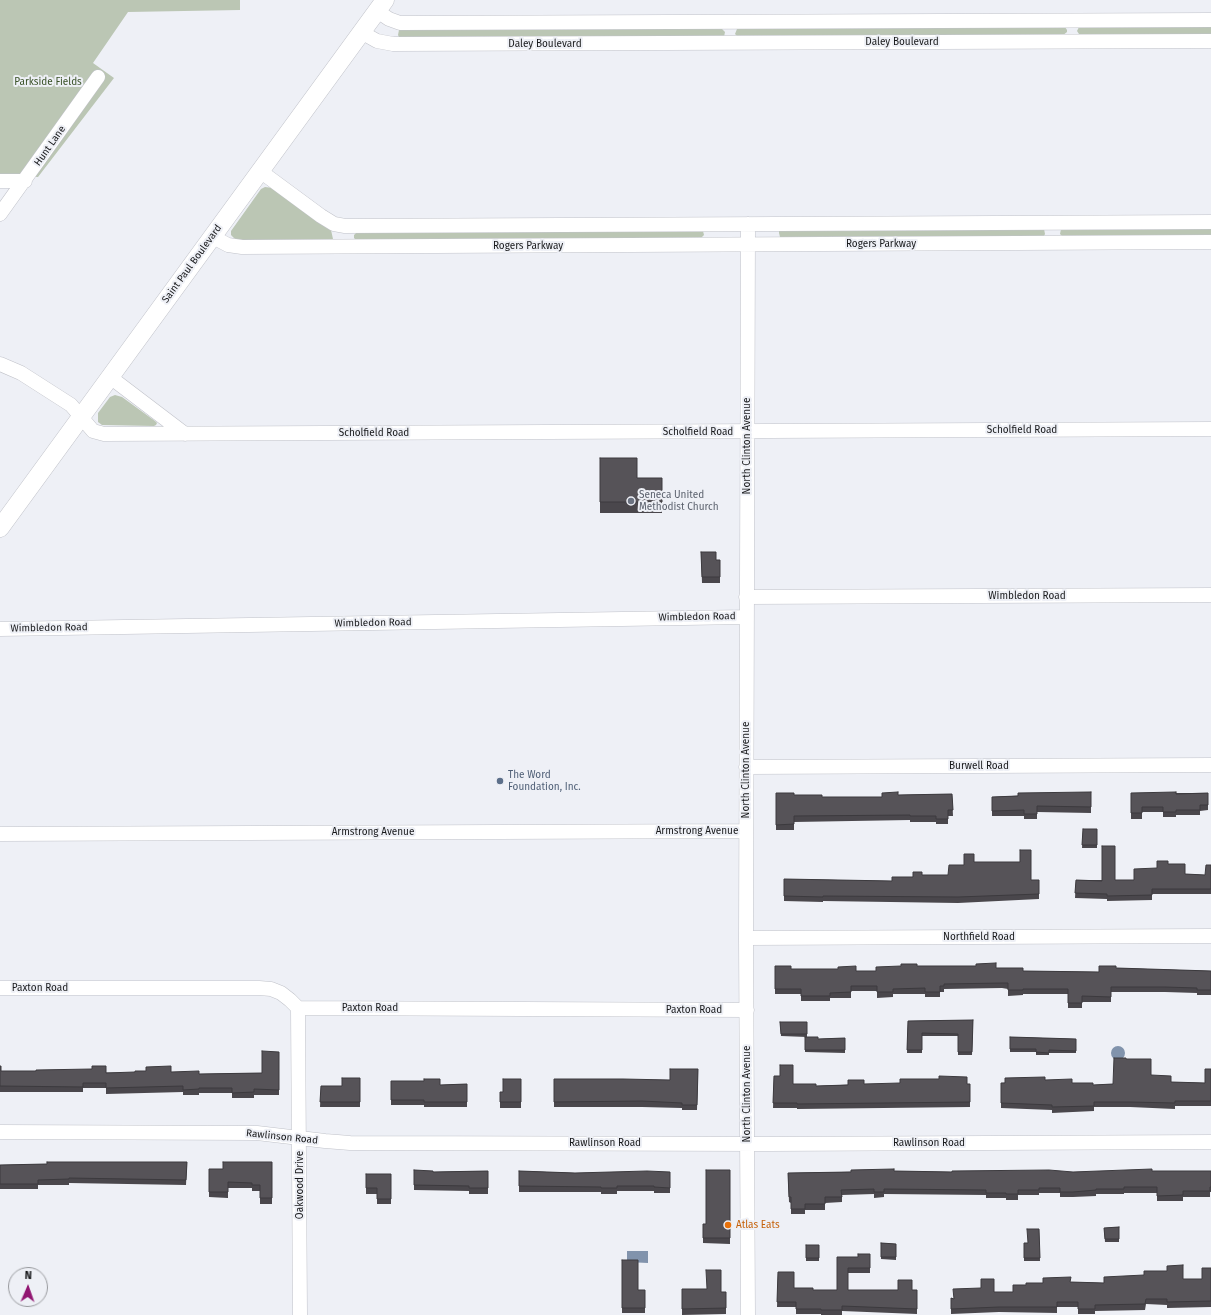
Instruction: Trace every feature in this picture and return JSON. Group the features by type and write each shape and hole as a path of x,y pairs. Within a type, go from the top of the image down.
{"main road":[{"name":"Saint Paul Boulevard","path":"0,528 381,5"}],"street":[{"name":"Daley Boulevard","path":"381,5 389,19 400,23 1211,20"},
{"path":"1073,20 1073,41"},
{"path":"731,22 731,43"},
{"name":"Daley Boulevard","path":"361,32 376,41 393,44 1211,41"},
{"name":"Hunt Lane","path":"0,214 98,77"},
{"name":"Rogers Parkway","path":"260,172 321,216 334,224 345,226 1211,222"},
{"path":"0,181 25,181"},
{"path":"1052,222 1052,243"},
{"path":"710,224 710,245"},
{"name":"North Clinton Avenue","path":"748,224 746,597 748,1315"},
{"path":"345,226 345,246"},
{"name":"Rogers Parkway","path":"213,237 228,245 242,247 1211,242"},
{"name":"Scholfield Road","path":"0,364 21,373 68,403 94,431 104,434 1211,429"},
{"path":"110,377 185,434"},
{"name":"Wimbledon Road","path":"746,597 1211,595"},
{"name":"Wimbledon Road","path":"0,629 746,616"},
{"name":"Burwell Road","path":"746,767 1211,764"},
{"name":"Armstrong Avenue","path":"0,834 746,831"},
{"name":"Northfield Road","path":"746,938 1211,936"},
{"name":"Paxton Road","path":"0,988 259,988 271,989 281,993 298,1008 747,1010"},
{"name":"Oakwood Drive","path":"298,1008 300,1315"},
{"name":"Rawlinson Road","path":"0,1132 256,1133 358,1143 747,1144 1211,1142"}],"green space":[{"name":"Parkside Fields","path":"0,0 240,0 240,10 128,12 93,63 114,78 38,177 0,175"},
{"path":"1211,25 1211,34 1082,35 1077,31 1079,27"},
{"path":"1065,27 1067,32 1062,36 737,36 735,34 737,29 740,28"},
{"path":"721,28 725,32 724,37 399,37 398,35 399,30 402,29"},
{"path":"265,187 273,188 331,230 333,239 330,241 237,241 231,235 231,231 261,189"},
{"path":"1211,227 1211,237 1062,236 1060,234 1061,229"},
{"path":"1044,229 1044,236 780,237 779,233 779,231"},
{"path":"703,231 704,235 700,239 356,240 354,238 354,235 357,232"},
{"path":"115,395 122,397 155,421 157,423 156,425 102,425 98,422 98,413 110,397"}],"water":[{"path":"1115,1046 1121,1046 1125,1050 1125,1056 1121,1060 1115,1060 1111,1056 1111,1050"},
{"path":"627,1251 648,1251 648,1263 627,1262"}],"building":[{"name":"Seneca United Methodist Church","path":"600,458 637,458 637,478 662,478 662,502 600,502"},
{"path":"701,552 716,552 716,560 720,560 720,577 702,577"},
{"path":"898,792 898,795 952,794 953,810 948,810 948,819 936,819 936,816 910,815 794,816 794,824 776,825 776,793 794,793 794,795 822,795 822,797 882,797 882,793"},
{"path":"1091,792 1091,807 1037,806 1037,814 1024,814 1024,810 992,811 992,797 1018,796 1018,793"},
{"path":"1176,792 1176,794 1208,793 1208,805 1200,805 1200,810 1176,810 1176,812 1163,812 1163,807 1142,807 1142,813 1131,813 1131,793"},
{"path":"1083,829 1097,829 1097,845 1082,845"},
{"path":"1102,846 1115,846 1115,880 1134,880 1134,869 1157,868 1157,861 1168,861 1168,864 1185,864 1185,874 1205,875 1206,865 1211,865 1211,889 1152,889 1152,895 1107,896 1107,894 1075,893 1076,880 1102,881"},
{"path":"1020,850 1031,850 1031,880 1039,880 1039,894 958,897 784,896 784,879 892,881 892,877 913,877 913,872 922,872 922,875 948,875 949,865 964,865 964,854 974,854 974,862 1020,862"},
{"path":"996,963 996,968 1023,968 1023,971 1099,972 1099,966 1116,966 1116,968 1211,971 1211,990 1165,987 1111,987 1111,997 1082,996 1082,1003 1068,1003 1068,989 1008,990 1008,983 944,984 944,986 940,986 940,992 925,992 925,988 893,989 893,992 877,992 877,986 851,986 851,992 830,993 830,996 801,996 801,989 775,989 775,966 791,966 791,969 838,969 838,967 856,966 856,971 876,971 876,967 901,966 901,964 917,964 917,966 976,966 976,964"},
{"path":"973,1020 972,1052 958,1052 958,1034 922,1033 922,1050 907,1050 908,1021"},
{"path":"780,1022 807,1022 807,1034 781,1034"},
{"path":"805,1037 818,1037 818,1039 845,1038 845,1050 805,1050"},
{"path":"1010,1037 1076,1039 1076,1051 1049,1050 1049,1053 1036,1052 1036,1049 1010,1049"},
{"path":"262,1051 279,1052 279,1090 254,1089 254,1092 232,1093 232,1088 199,1088 183,1090 183,1086 106,1088 106,1083 83,1083 83,1087 0,1086 0,1066 1,1071 92,1069 92,1066 106,1066 106,1073 146,1071 146,1067 171,1066 171,1072 199,1071 199,1074 262,1073"},
{"path":"1114,1058 1151,1059 1151,1075 1171,1076 1171,1082 1205,1083 1205,1069 1211,1069 1211,1101 1175,1101 1175,1103 1094,1102 1094,1106 1052,1107 1052,1105 1001,1103 1001,1083 1005,1083 1005,1078 1045,1077 1045,1080 1072,1079 1072,1083 1093,1083 1093,1085 1113,1084"},
{"path":"780,1065 793,1065 793,1084 816,1084 816,1086 848,1085 848,1080 864,1080 864,1084 900,1083 900,1079 939,1079 939,1076 967,1077 967,1084 970,1084 970,1102 773,1103 774,1076 780,1076"},
{"path":"670,1069 698,1069 697,1105 642,1101 554,1102 554,1079 670,1080"},
{"path":"342,1078 360,1078 360,1102 320,1102 321,1086 342,1086"},
{"path":"424,1079 440,1079 440,1085 467,1084 467,1102 391,1100 391,1081 424,1081"},
{"path":"503,1079 521,1079 521,1102 500,1102 500,1092 503,1092"},
{"path":"47,1162 187,1162 186,1180 69,1178 38,1180 38,1184 0,1184 0,1165 47,1164"},
{"path":"223,1162 272,1162 272,1198 260,1198 260,1185 252,1185 252,1183 228,1182 228,1192 209,1192 209,1169 223,1169"},
{"path":"894,1169 894,1171 952,1172 1049,1170 1073,1172 1152,1169 1152,1171 1211,1171 1211,1187 1210,1191 1183,1191 1183,1195 1157,1196 1157,1187 1124,1187 1124,1189 1096,1189 1073,1192 1060,1192 1060,1188 1039,1188 1039,1190 1018,1190 1018,1194 986,1193 986,1190 884,1189 884,1192 874,1192 874,1189 841,1190 842,1197 825,1197 825,1204 805,1204 805,1209 791,1209 788,1173 851,1172 851,1170"},
{"path":"414,1170 433,1172 488,1171 488,1188 469,1188 469,1186 414,1185"},
{"path":"706,1170 730,1170 730,1238 703,1238 703,1224 706,1224"},
{"path":"519,1171 575,1173 647,1171 670,1172 670,1188 654,1186 617,1186 617,1188 601,1188 519,1186"},
{"path":"366,1174 391,1174 391,1199 377,1199 377,1188 366,1188"},
{"path":"1119,1227 1119,1239 1105,1239 1104,1228"},
{"path":"1027,1229 1039,1229 1040,1258 1024,1258 1024,1243 1028,1243"},
{"path":"881,1243 896,1244 896,1257 881,1257"},
{"path":"806,1245 819,1245 819,1258 806,1258"},
{"path":"858,1254 870,1254 870,1268 848,1268 848,1290 898,1290 898,1280 912,1280 912,1290 917,1290 917,1309 842,1306 842,1310 796,1309 796,1302 777,1302 778,1272 794,1272 794,1288 837,1290 837,1257 858,1257"},
{"path":"622,1260 638,1260 638,1290 645,1290 645,1308 622,1308"},
{"path":"1183,1265 1183,1279 1202,1279 1202,1268 1211,1268 1211,1301 1167,1302 1167,1299 1146,1299 1145,1304 1095,1305 1095,1309 1078,1309 1078,1302 1057,1302 1057,1307 951,1309 951,1298 954,1299 953,1289 981,1288 981,1279 994,1279 994,1292 1013,1292 1013,1285 1043,1283 1043,1278 1071,1277 1070,1282 1104,1283 1104,1277 1144,1275 1144,1271 1167,1271 1167,1266"},
{"path":"706,1270 721,1270 721,1292 726,1292 726,1308 682,1309 682,1289 707,1289"}],"place":[{"name":"Seneca United Methodist Church","path":"631,501"},
{"name":"The Word Foundation, Inc.","path":"500,781"},
{"name":"Atlas Eats","path":"728,1225"}]}
